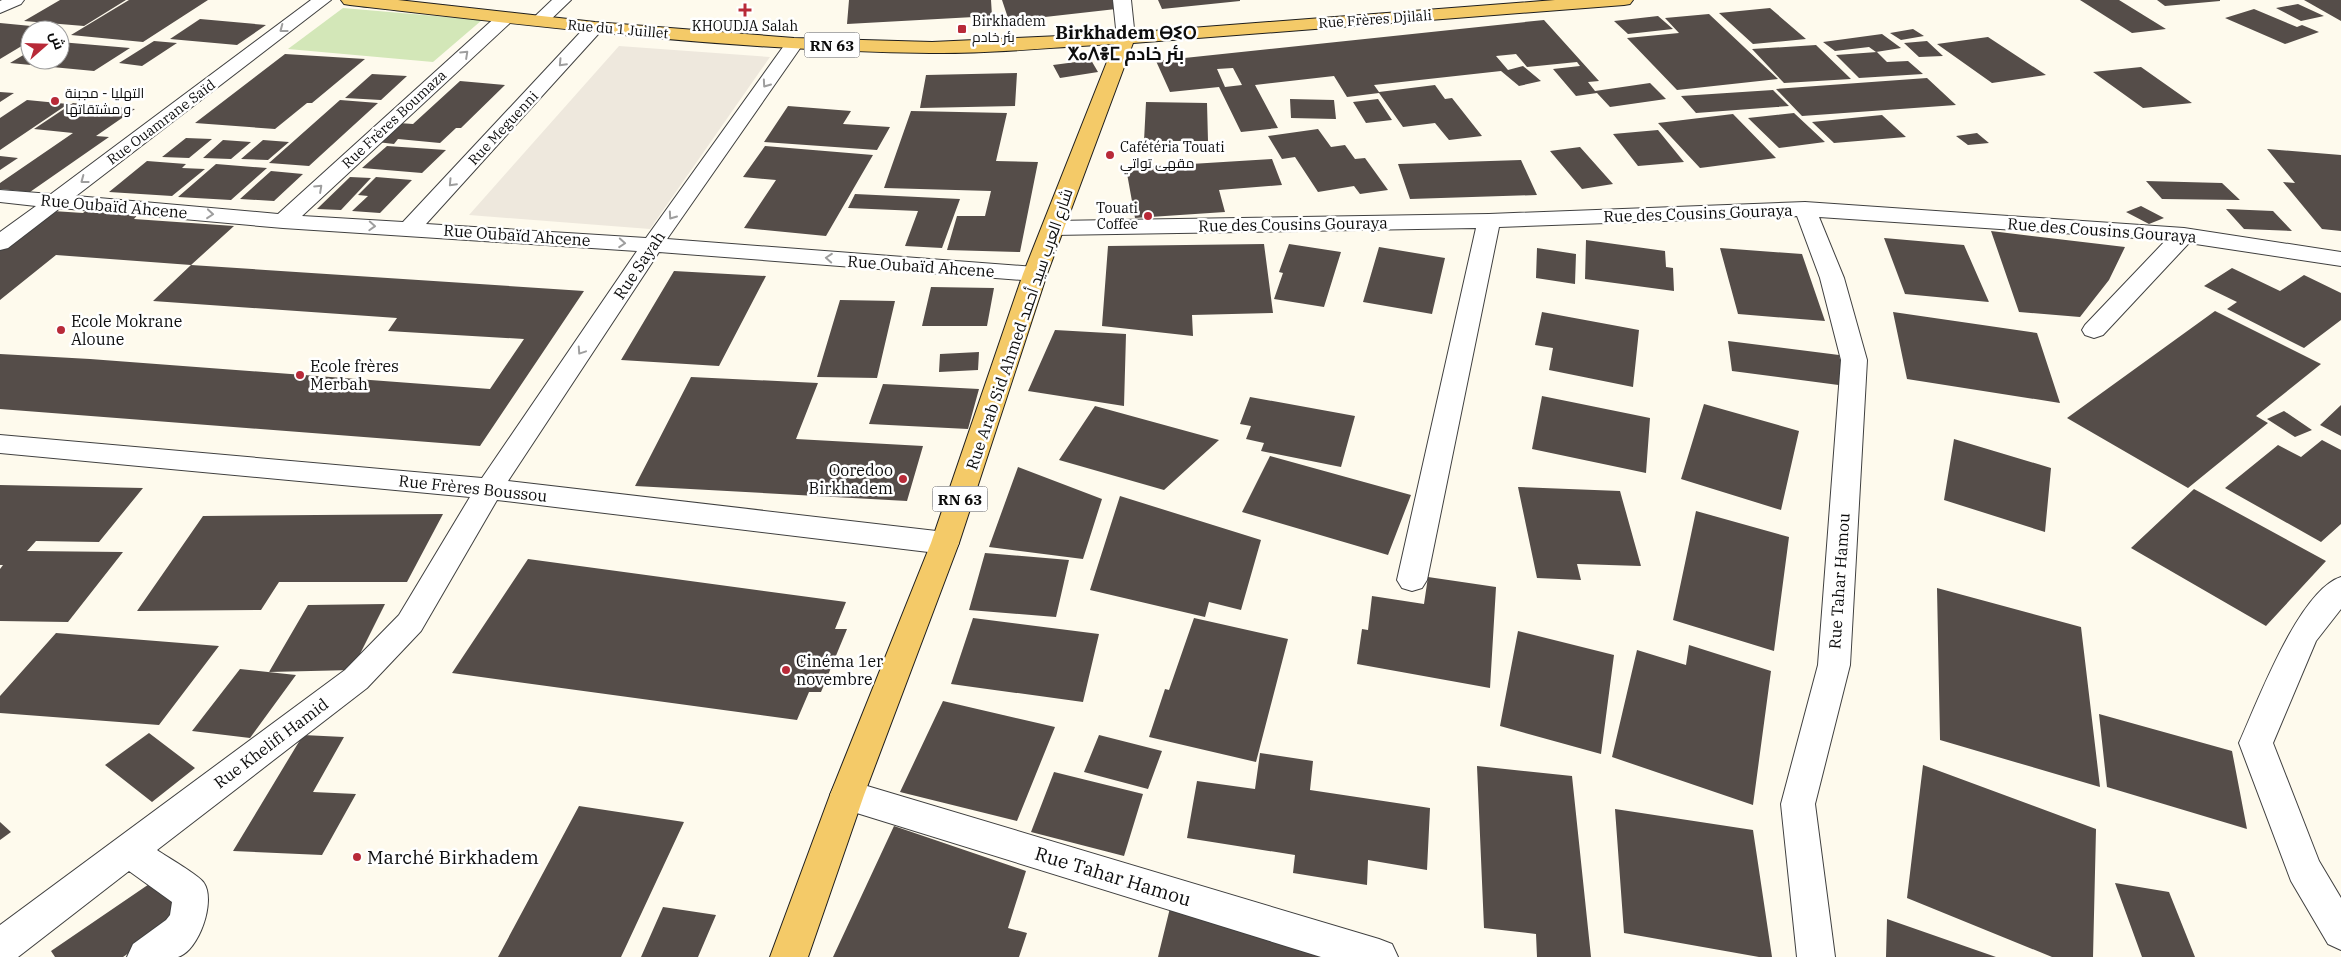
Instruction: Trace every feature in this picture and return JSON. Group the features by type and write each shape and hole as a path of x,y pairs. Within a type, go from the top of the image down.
{"main road":[{"name":"Rue du 1 Juillet","path":"350,0 595,28 794,44 932,48 1126,38"},
{"name":"Rue Frères Djilali","path":"1126,38 1624,0"},
{"name":"Rue Arab Sid Ahmed شارع العرب سيد أحمد","path":"789,957 847,795 945,543 1035,274 1126,38"}],"street":[{"path":"0,8 15,0"},
{"name":"Rue Ouamrane Saïd","path":"0,243 322,0"},
{"path":"539,21 562,0"},
{"path":"1122,0 1126,38"},
{"name":"Rue Frères Boumaza","path":"283,221 505,18"},
{"name":"Rue Meguenni","path":"410,228 595,28"},
{"name":"Rue Sayah","path":"489,489 652,245 794,44"},
{"name":"Rue Oubaïd Ahcene","path":"0,196 283,221 652,245 1035,274"},
{"name":"Rue des Cousins Gouraya","path":"1053,228 1489,221 1805,209 2184,235 2341,259"},
{"name":"Rue Tahar Hamou","path":"1805,209 1832,278 1854,360 1834,665 1798,804 1816,957"},
{"path":"1412,580 1489,221"},
{"path":"2094,330 2184,235"},
{"name":"Rue Frères Boussou","path":"0,444 489,489 945,543"},
{"name":"Rue Khelifi Hamid","path":"0,948 356,679 410,623 489,489"},
{"path":"2341,588 2303,635 2256,743 2304,869 2341,932"},
{"name":"Rue Tahar Hamou","path":"847,795 1379,957"},
{"path":"128,850 191,894 191,912 182,932 146,957"}],"green space":[{"path":"343,8 482,20 433,62 288,49"}],"shaded area":[{"path":"619,46 770,57 650,229 469,215"}],"building":[{"path":"60,0 126,0 84,26 70,25 70,20 26,20"},
{"path":"129,0 208,0 143,42 71,35"},
{"path":"849,0 991,0 992,16 847,24"},
{"path":"1002,0 1112,0 1116,9 1009,21"},
{"path":"1158,0 1240,0 1240,1 1162,9"},
{"path":"2080,0 2119,0 2166,29 2132,33"},
{"path":"2157,0 2220,0 2220,1 2165,6"},
{"path":"2304,0 2341,0 2341,21"},
{"path":"2298,4 2324,16 2301,21 2276,8"},
{"path":"1770,8 1806,39 1753,44 1719,13"},
{"path":"2254,9 2297,27 2302,25 2319,32 2285,44 2225,18"},
{"path":"1709,14 1778,79 1677,90 1627,38 1679,33 1665,18"},
{"path":"1658,16 1673,29 1628,34 1614,21"},
{"path":"200,19 266,25 237,45 170,39"},
{"path":"1544,20 1599,81 1588,82 1595,91 1650,83 1666,99 1610,107 1597,93 1576,96 1553,69 1580,66 1577,62 1527,67 1516,54 1496,56 1508,70 1523,66 1541,81 1519,86 1501,71 1374,85 1379,92 1435,85 1445,99 1452,98 1482,136 1449,140 1435,123 1403,127 1379,93 1347,97 1334,76 1255,85 1278,128 1241,132 1219,87 1170,92 1156,61","holes":["1233,68 1242,85 1225,87 1217,69"]},
{"path":"0,23 20,25 20,47 0,59"},
{"path":"1913,29 1924,36 1901,40 1890,33"},
{"path":"1882,34 1901,48 1876,52 1869,47 1835,51 1823,42"},
{"path":"1988,37 2046,75 1992,83 1937,44"},
{"path":"154,41 177,43 142,66 119,63"},
{"path":"1927,41 1943,56 1919,57 1904,43"},
{"path":"70,43 130,48 94,71 70,69"},
{"path":"1816,45 1851,79 1784,83 1752,49"},
{"path":"1877,52 1887,62 1908,61 1923,74 1859,78 1836,55"},
{"path":"285,54 365,59 312,103 307,103 275,129 195,123"},
{"path":"20,57 20,64 10,63"},
{"path":"1091,60 1098,72 1060,78 1053,65"},
{"path":"2141,67 2192,103 2143,108 2093,72"},
{"path":"1017,73 1015,106 920,108 926,75"},
{"path":"372,74 407,76 381,100 345,98"},
{"path":"1927,78 1956,105 1802,116 1776,89"},
{"path":"460,81 505,85 461,128 456,128 440,143 398,139 394,144 377,142 399,123 413,124"},
{"path":"1773,90 1789,106 1696,113 1681,96"},
{"path":"0,92 14,93 0,102"},
{"path":"1290,99 1334,100 1336,119 1291,118"},
{"path":"1378,99 1392,120 1366,123 1353,102"},
{"path":"27,100 68,104 0,150 0,118"},
{"path":"340,100 378,103 309,166 269,163"},
{"path":"1146,102 1207,103 1208,141 1144,141"},
{"path":"73,103 135,109 96,136 109,137 30,192 0,189 0,183 73,133 34,129"},
{"path":"788,106 851,111 843,124 890,127 877,150 764,142"},
{"path":"911,111 1007,113 996,161 1038,162 1020,252 947,250 957,216 985,216 991,191 884,188"},
{"path":"1794,113 1825,142 1779,148 1748,118"},
{"path":"1733,114 1776,158 1700,168 1658,123"},
{"path":"1882,115 1906,137 1834,143 1812,122"},
{"path":"1318,129 1331,147 1345,145 1355,159 1365,158 1388,190 1360,194 1354,186 1318,192 1295,157 1282,159 1268,136"},
{"path":"1658,130 1684,162 1638,166 1613,134"},
{"path":"1977,133 1989,143 1968,145 1956,136"},
{"path":"186,138 212,139 189,158 162,157"},
{"path":"223,140 251,142 231,159 203,158"},
{"path":"263,140 289,142 268,160 241,159"},
{"path":"387,146 446,150 422,173 362,168"},
{"path":"765,146 873,155 826,236 744,228 776,180 743,177"},
{"path":"1580,147 1613,184 1582,189 1550,151"},
{"path":"2267,149 2341,155 2341,231 2322,229 2283,182 2295,183"},
{"path":"0,156 18,158 0,170"},
{"path":"1272,159 1282,185 1219,190 1225,212 1135,218 1126,168"},
{"path":"1521,160 1537,195 1410,199 1398,164"},
{"path":"147,161 186,164 182,168 205,169 172,196 109,192"},
{"path":"216,164 267,168 231,200 178,197"},
{"path":"271,171 303,174 274,201 240,199"},
{"path":"350,177 371,178 341,210 317,209"},
{"path":"376,177 412,180 380,213 352,211 368,196 358,195"},
{"path":"2146,181 2222,183 2240,200 2162,199"},
{"path":"855,194 960,199 942,248 905,246 918,211 848,208"},
{"path":"2141,206 2164,218 2149,224 2126,212"},
{"path":"88,209 139,213 134,219 234,226 191,265 56,255 0,300 0,250 53,211 83,213"},
{"path":"2226,209 2273,211 2292,231 2244,229"},
{"path":"1991,231 2125,247 2109,280 2080,317 2019,312"},
{"path":"1884,238 1964,245 1989,302 1905,294"},
{"path":"1586,240 1665,251 1666,267 1673,268 1674,291 1585,279"},
{"path":"1264,244 1273,313 1192,315 1193,336 1102,326 1108,246"},
{"path":"1289,244 1341,252 1324,307 1274,299 1283,273 1279,272"},
{"path":"1379,247 1445,258 1432,314 1363,302"},
{"path":"1537,248 1576,254 1575,284 1536,278"},
{"path":"1720,248 1802,254 1825,321 1738,314"},
{"path":"191,265 584,291 480,446 0,409 0,354 490,389 524,339 388,331 397,318 153,301"},
{"path":"2232,268 2280,291 2304,275 2341,293 2341,320 2304,348 2227,309 2237,302 2204,286"},
{"path":"674,271 766,276 719,366 621,360"},
{"path":"931,287 994,288 987,326 922,326"},
{"path":"840,300 895,301 877,378 817,377"},
{"path":"2215,311 2321,364 2256,416 2268,423 2188,488 2067,418"},
{"path":"1542,312 1639,330 1633,387 1549,370 1553,348 1535,345"},
{"path":"1893,312 2037,333 2060,403 1907,379"},
{"path":"1055,330 1126,334 1124,406 1028,391"},
{"path":"1728,341 1839,355 1846,386 1732,371"},
{"path":"979,352 978,370 939,372 940,354"},
{"path":"691,377 818,383 796,439 923,446 907,501 635,486"},
{"path":"883,384 979,389 968,429 869,424"},
{"path":"1542,396 1650,418 1646,473 1532,449"},
{"path":"1250,397 1355,416 1341,467 1261,451 1264,443 1246,439 1251,426 1240,424"},
{"path":"1704,404 1799,431 1781,510 1681,479"},
{"path":"2341,405 2341,436 2320,425"},
{"path":"1095,406 1219,440 1164,490 1059,460"},
{"path":"2284,411 2312,430 2295,437 2267,419"},
{"path":"1954,439 2051,468 2045,532 1944,500"},
{"path":"2322,440 2341,450 2341,524 2321,542 2225,488 2278,445 2301,457"},
{"path":"1270,456 1411,495 1388,555 1242,512"},
{"path":"1018,467 1102,499 1083,559 989,547"},
{"path":"0,485 143,488 99,542 36,541 27,551 123,552 68,622 0,621 0,569 3,565 0,565"},
{"path":"1518,487 1620,491 1641,566 1577,564 1581,580 1537,578"},
{"path":"2194,489 2326,561 2266,626 2131,548"},
{"path":"1120,496 1261,540 1241,610 1209,602 1205,617 1090,590"},
{"path":"1696,511 1789,537 1774,651 1673,620"},
{"path":"443,514 407,582 279,582 261,610 137,611 203,516"},
{"path":"985,553 1069,560 1056,617 969,610"},
{"path":"528,559 846,602 835,629 847,629 821,692 809,692 797,720 452,673"},
{"path":"1428,577 1496,587 1490,688 1357,664 1362,629 1368,630 1372,596 1424,604"},
{"path":"1937,588 2081,627 2100,787 1940,740"},
{"path":"385,604 352,670 269,672 308,605"},
{"path":"973,618 1099,634 1083,702 951,684"},
{"path":"1194,618 1288,639 1256,762 1149,737 1165,689 1169,690"},
{"path":"1518,631 1614,655 1601,754 1500,726"},
{"path":"56,633 219,646 159,725 0,713 0,696"},
{"path":"1689,645 1771,671 1753,805 1612,757 1637,650 1686,665"},
{"path":"240,669 296,675 250,738 192,731"},
{"path":"943,701 1055,727 1017,821 900,792"},
{"path":"2099,714 2232,751 2247,829 2107,787"},
{"path":"149,733 195,768 152,802 105,765"},
{"path":"303,735 344,737 313,792 356,794 322,855 233,851"},
{"path":"1099,735 1162,751 1148,789 1084,772"},
{"path":"1260,753 1313,761 1310,790 1430,808 1427,870 1368,860 1367,885 1293,873 1295,855 1187,838 1197,781 1255,789"},
{"path":"1923,765 2096,829 2093,957 2052,957 1907,898"},
{"path":"1477,766 1572,776 1591,957 1537,957 1536,934 1484,928"},
{"path":"1054,772 1143,794 1124,856 1031,832"},
{"path":"579,806 684,822 621,957 498,957"},
{"path":"1615,809 1753,830 1772,957 1759,957 1624,933"},
{"path":"0,822 11,832 0,840"},
{"path":"894,826 1026,871 1008,928 1027,933 1019,957 833,957"},
{"path":"158,878 185,914 123,957 55,957 51,951"},
{"path":"2115,883 2169,892 2195,957 2142,957"},
{"path":"663,907 716,915 698,957 641,957"},
{"path":"1170,908 1389,957 1158,957"},
{"path":"1887,919 1996,957 1886,957"}],"place":[{"name":"KHOUDJA Salah","path":"745,10"},
{"name":"Birkhadem بئر خادم","path":"962,29"},
{"name":"التهليا - مجبنة و مشتقاتها","path":"55,101"},
{"name":"Cafétéria Touati مقهى تواتي","path":"1110,155"},
{"name":"Touati Coffee","path":"1148,216"},
{"name":"Ecole Mokrane Aloune","path":"61,330"},
{"name":"Ecole frères Merbah","path":"300,375"},
{"name":"Ooredoo Birkhadem","path":"903,479"},
{"name":"Cinéma 1er novembre","path":"786,670"},
{"name":"Marché Birkhadem","path":"357,857"}],"district":[{"name":"Birkhadem ⴱⵉⵔ ⵅⴰⴷⴻⵎ بئر خادم","path":"1126,42"}]}
